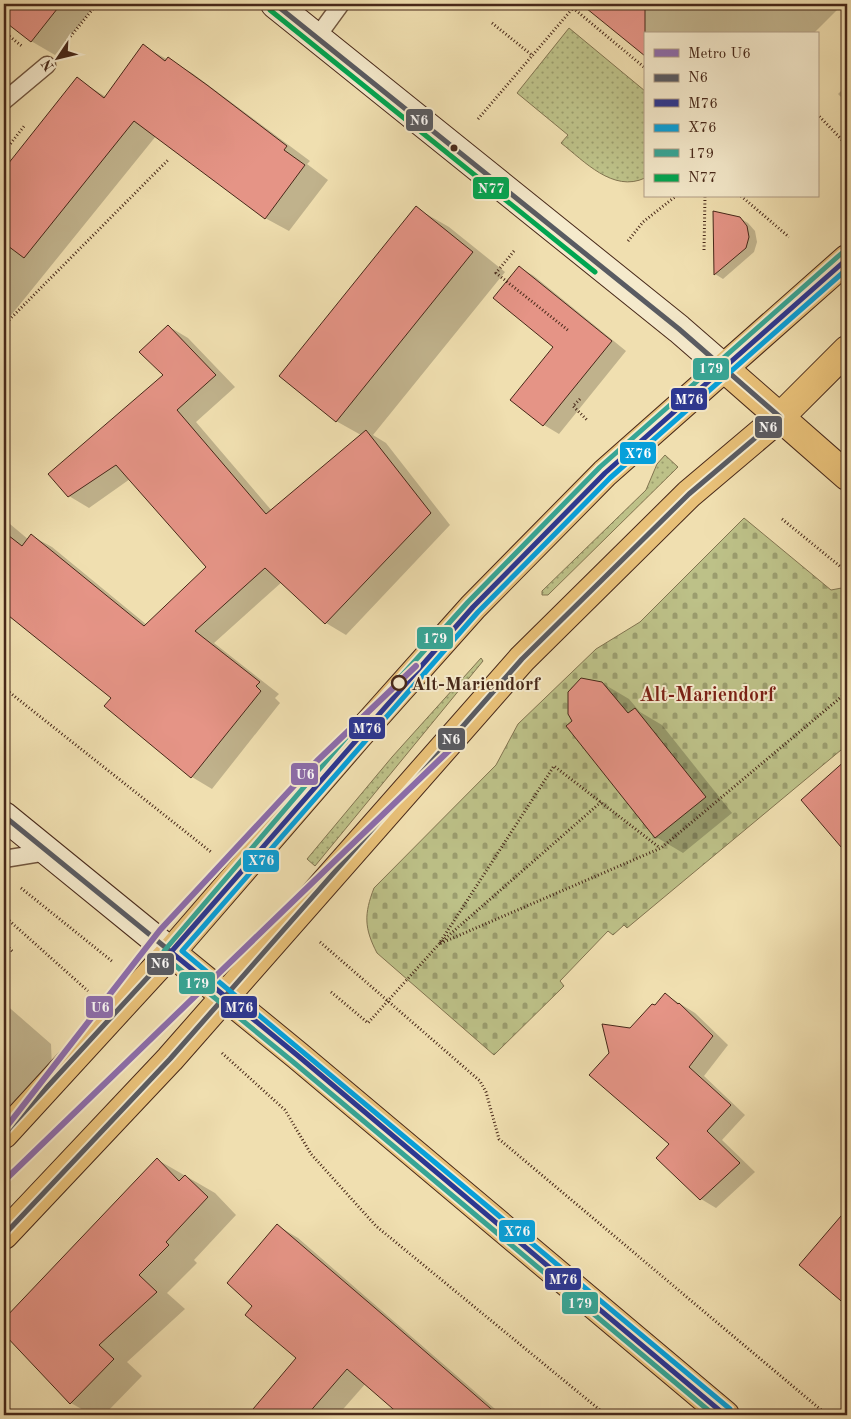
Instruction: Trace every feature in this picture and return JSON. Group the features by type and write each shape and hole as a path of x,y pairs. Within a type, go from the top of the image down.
{"main road":[{"path":"275,4 679,329 847,476"},
{"path":"4,1134 170,952 356,737 473,607 605,474 847,259"},
{"path":"4,1235 170,1060 522,659 689,494 780,417 847,350"},
{"path":"4,816 226,997 725,1415"}],"lane":[{"path":"317,37 341,4"},
{"path":"4,101 47,65"},
{"path":"4,859 47,852"}],"path":[{"path":"47,65 97,4"},
{"path":"567,4 644,67"},
{"path":"478,119 573,8"},
{"path":"492,23 533,56"},
{"path":"818,115 847,144"},
{"path":"4,325 168,160"},
{"path":"628,241 643,222 673,198"},
{"path":"704,250 705,198"},
{"path":"743,198 789,237"},
{"path":"514,251 496,273 569,332"},
{"path":"580,399 573,406 588,421"},
{"path":"782,520 847,572"},
{"path":"4,688 208,849"},
{"path":"439,944 661,848 847,692"},
{"path":"439,944 554,766 661,848"},
{"path":"331,992 368,1023 439,944 601,802"},
{"path":"17,884 77,932"},
{"path":"4,916 89,992"},
{"path":"320,942 480,1081 486,1092 499,1138 826,1415"},
{"path":"4,944 14,952"},
{"path":"267,1093 284,1110 311,1154 376,1226 606,1415"}],"green space":[{"path":"569,28 644,90 644,178 633,182 622,181 610,178 589,166 561,143 568,135 517,93"},
{"path":"665,455 678,467 548,595 542,595 542,591 646,490 657,464"},
{"path":"744,518 831,590 847,587 847,745 627,928 624,925 613,935 608,931 560,981 564,986 494,1055 377,953 370,936 367,921 368,906 374,888 496,765 518,724 596,649 640,622"},
{"path":"481,658 483,661 315,866 307,859 392,757"}],"building":[{"path":"4,4 61,4 31,42 4,21"},
{"path":"581,4 645,4 644,55"},
{"path":"143,44 165,61 168,57 207,85 287,146 284,150 305,165 265,219 134,121 24,258 4,243 4,169 77,77 104,98"},
{"path":"416,206 473,252 336,422 279,376"},
{"path":"713,211 740,217 747,226 749,237 746,248 714,275"},
{"path":"519,266 612,341 543,426 510,400 553,347 493,298"},
{"path":"168,325 216,375 177,410 266,514 366,430 431,513 325,624 265,568 195,631 260,682 256,686 261,691 191,778 104,706 111,698 4,612 4,532 22,546 31,534 144,626 206,567 116,465 68,497 48,474 163,375 139,352"},
{"path":"581,678 602,682 628,713 635,708 706,797 655,838 566,726 572,721 568,714 568,692"},
{"path":"847,759 847,854 801,800"},
{"path":"665,993 679,1003 713,1036 689,1067 731,1105 707,1131 740,1163 700,1200 656,1158 669,1144 589,1075 609,1053 602,1024 630,1028"},
{"path":"157,1158 179,1181 185,1175 208,1197 166,1242 169,1245 139,1275 157,1292 99,1345 114,1359 70,1404 4,1334 4,1319"},
{"path":"847,1209 847,1306 799,1265"},
{"path":"277,1224 498,1415 400,1415 347,1369 307,1415 248,1415 296,1358 245,1315 252,1306 227,1283"}],"metro line":[{"name":"U6","path":"4,1130 160,930 317,761 416,666"},
{"name":"U6","path":"4,1181 462,738"}],"transit line":[{"name":"N6","path":"4,1235 170,1059 522,659 689,494 780,417 679,329 275,4"},
{"name":"N77","path":"270,10 595,272"},
{"name":"179","path":"714,1415 292,1061 166,958 164,951 351,732 468,602 600,467 842,253"},
{"name":"M76","path":"725,1415 297,1055 171,952 473,607 605,473 847,259"},
{"name":"X76","path":"730,1409 182,951 478,612 610,478 847,269"},
{"name":"N6","path":"4,816 171,952 4,1134"}],"place":[{"name":"Alt-Mariendorf","path":"399,683"}],"district":[{"name":"Alt-Mariendorf","path":"707,694"}]}
